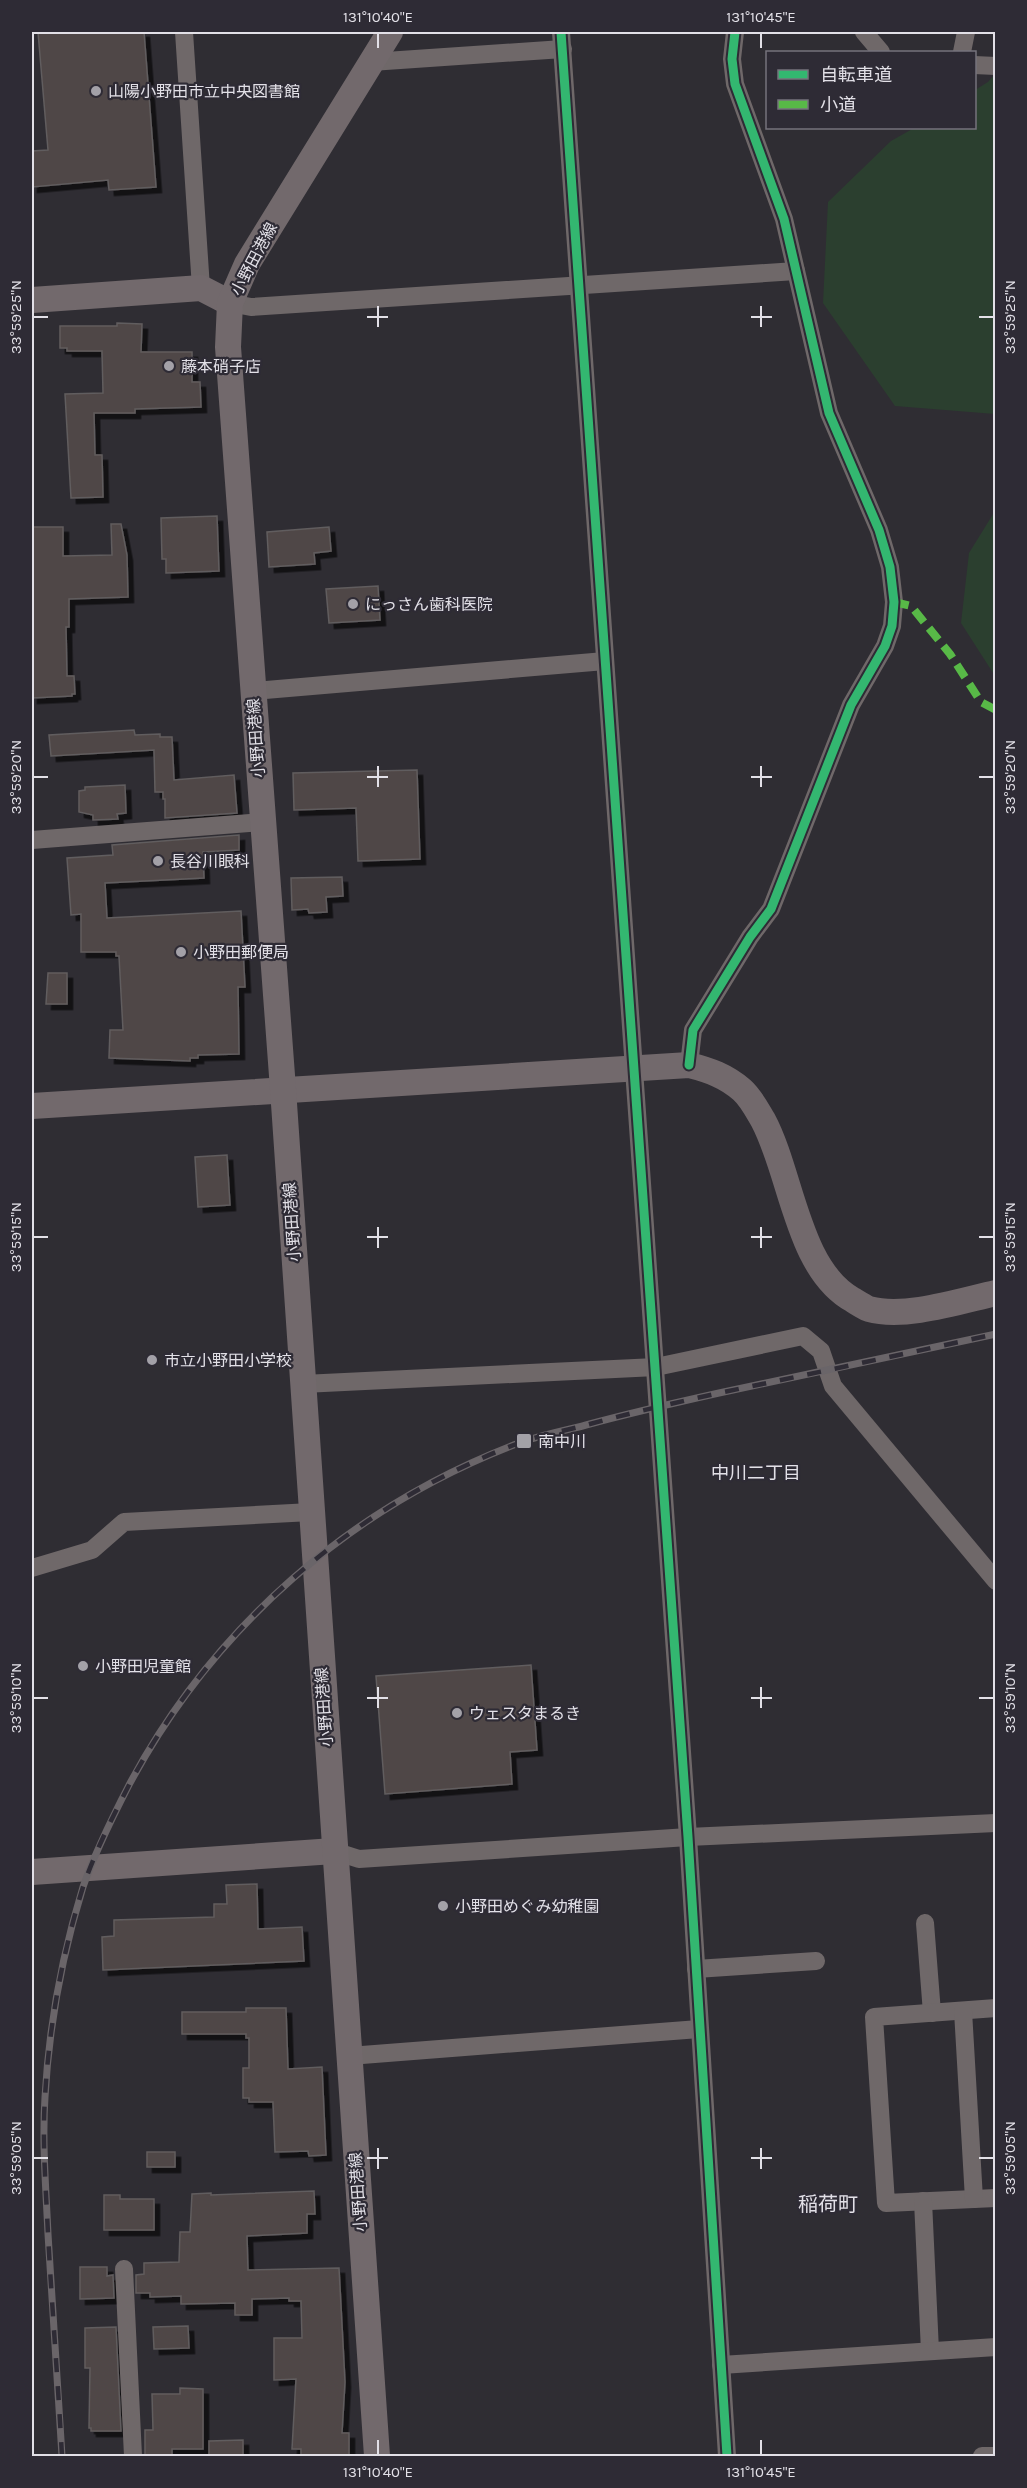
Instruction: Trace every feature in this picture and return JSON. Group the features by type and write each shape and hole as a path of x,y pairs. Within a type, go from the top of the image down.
{"main road":[{"name":"小野田港線","path":"377,2457 283,1089 228,347 230,303 248,264 390,32"},
{"path":"32,300 201,288 230,303"},
{"path":"32,1106 689,1065 713,1071 729,1081 743,1091 755,1107 771,1135 813,1258 828,1280 845,1296 869,1309 896,1312 933,1307 996,1293"},
{"path":"32,1872 334,1851"}],"street":[{"path":"184,32 201,288"},
{"path":"689,1065 693,1030 750,937 771,909 851,705 885,646 892,626 894,602 890,567 879,530 829,413 784,219 735,84 732,59 735,32"},
{"path":"864,32 880,51"},
{"path":"962,51 966,32"},
{"path":"371,62 562,40 656,1367 727,2457"},
{"path":"976,65 996,66"},
{"path":"230,303 251,307 796,271"},
{"path":"253,691 605,661"},
{"path":"32,840 263,822"},
{"path":"303,1384 656,1367 803,1336 821,1351 833,1386 996,1581"},
{"path":"32,1568 92,1550 124,1522 311,1512"},
{"path":"334,1851 359,1859 688,1837 996,1823"},
{"path":"925,1923 932,2013"},
{"path":"696,1969 816,1961"},
{"path":"996,2008 874,2017 886,2203 996,2198"},
{"path":"963,2011 974,2199"},
{"path":"349,2056 699,2029"},
{"path":"922,2201 930,2351"},
{"path":"123,2269 133,2457"},
{"path":"721,2365 996,2347"},
{"path":"982,2457 996,2456"}],"green space":[{"path":"995,74 995,414 895,406 823,303 828,202 891,141 912,129 976,129 976,89 988,82"},
{"path":"995,511 995,676 961,623 969,553"}],"building":[{"name":"山陽小野田市立中央図書館","path":"38,32 144,32 156,187 109,190 108,180 32,187 32,151 48,150"},
{"path":"117,323 142,324 141,352 192,352 192,382 200,382 201,407 135,409 135,413 94,413 95,455 102,455 103,497 71,498 65,394 103,393 102,351 67,351 67,348 60,348 60,326 117,326"},
{"path":"217,516 219,571 166,573 166,559 162,559 161,518"},
{"path":"111,524 121,524 127,555 128,597 69,599 69,627 66,627 67,676 74,676 75,694 32,698 32,527 63,527 63,556 112,555"},
{"path":"329,527 331,551 314,553 315,564 269,567 267,532"},
{"name":"にっさん歯科医院","path":"378,586 380,620 329,623 326,589"},
{"path":"134,730 135,735 160,734 160,737 172,737 174,780 234,775 237,813 165,818 163,792 155,792 154,750 51,756 49,735"},
{"path":"417,770 420,859 358,861 356,808 294,810 293,773"},
{"path":"125,785 126,813 117,814 118,819 93,820 93,815 79,812 79,791 85,790 85,787"},
{"path":"239,835 239,850 203,852 204,878 105,883 107,918 241,911 245,987 238,987 239,1054 198,1055 198,1058 190,1058 190,1061 109,1058 110,1030 123,1030 119,956 116,956 116,952 81,952 81,914 71,915 67,858 113,855 112,845"},
{"path":"342,877 343,896 326,897 327,912 309,913 308,909 292,910 291,878"},
{"path":"48,973 67,973 67,1004 46,1004"},
{"path":"227,1155 230,1205 198,1207 195,1157"},
{"name":"ウェスタまるき","path":"531,1665 537,1750 510,1752 512,1784 385,1794 376,1676"},
{"path":"257,1884 258,1929 302,1927 304,1961 103,1970 102,1937 114,1936 114,1920 214,1917 214,1904 227,1904 226,1885"},
{"path":"246,2008 286,2008 288,2069 322,2067 326,2155 309,2156 308,2151 275,2152 273,2102 249,2102 249,2098 243,2098 243,2068 249,2068 249,2038 246,2038 246,2034 182,2034 182,2012 246,2012"},
{"path":"147,2152 175,2152 175,2167 147,2167"},
{"path":"314,2191 315,2214 307,2214 307,2233 247,2236 248,2270 339,2268 345,2382 342,2433 349,2433 349,2457 301,2457 301,2449 292,2449 296,2379 274,2380 274,2338 302,2338 301,2301 289,2301 289,2298 252,2299 252,2315 235,2315 235,2303 181,2304 181,2296 150,2297 150,2293 136,2293 136,2275 144,2274 144,2263 179,2262 180,2232 190,2232 192,2194"},
{"path":"104,2195 120,2195 120,2199 154,2199 154,2230 104,2230"},
{"path":"80,2267 107,2267 107,2276 113,2275 114,2298 80,2299"},
{"path":"188,2326 189,2348 154,2349 153,2327"},
{"path":"116,2327 121,2431 91,2431 89,2428 90,2368 85,2368 85,2328"},
{"path":"180,2388 203,2389 203,2449 172,2449 172,2457 145,2457 145,2430 153,2430 152,2394 180,2394"},
{"path":"243,2440 243,2457 209,2457 209,2441"}],"railway":[{"path":"62,2456 44,2131 47,2070 58,1991 83,1887 104,1835 129,1785 163,1728 202,1674 245,1624 293,1578 344,1537 399,1501 458,1469 544,1435 685,1401 996,1334"}],"marked path":[{"path":"894,602 911,606 950,654 981,702 996,710"}],"cycle path":[{"path":"561,32 688,1837 727,2456"},
{"path":"689,1065 693,1030 750,937 771,909 851,705 885,646 892,626 894,602 890,567 879,530 829,413 784,219 735,84 732,59 735,32"}],"place":[{"name":"山陽小野田市立中央図書館","path":"96,91"},
{"name":"藤本硝子店","path":"169,366"},
{"name":"にっさん歯科医院","path":"353,604"},
{"name":"長谷川眼科","path":"158,861"},
{"name":"小野田郵便局","path":"181,952"},
{"name":"市立小野田小学校","path":"152,1360"},
{"name":"南中川","path":"524,1441"},
{"name":"小野田児童館","path":"83,1666"},
{"name":"ウェスタまるき","path":"457,1713"},
{"name":"小野田めぐみ幼稚園","path":"443,1906"}],"district":[{"name":"中川二丁目","path":"756,1473"},
{"name":"稲荷町","path":"828,2204"}]}
